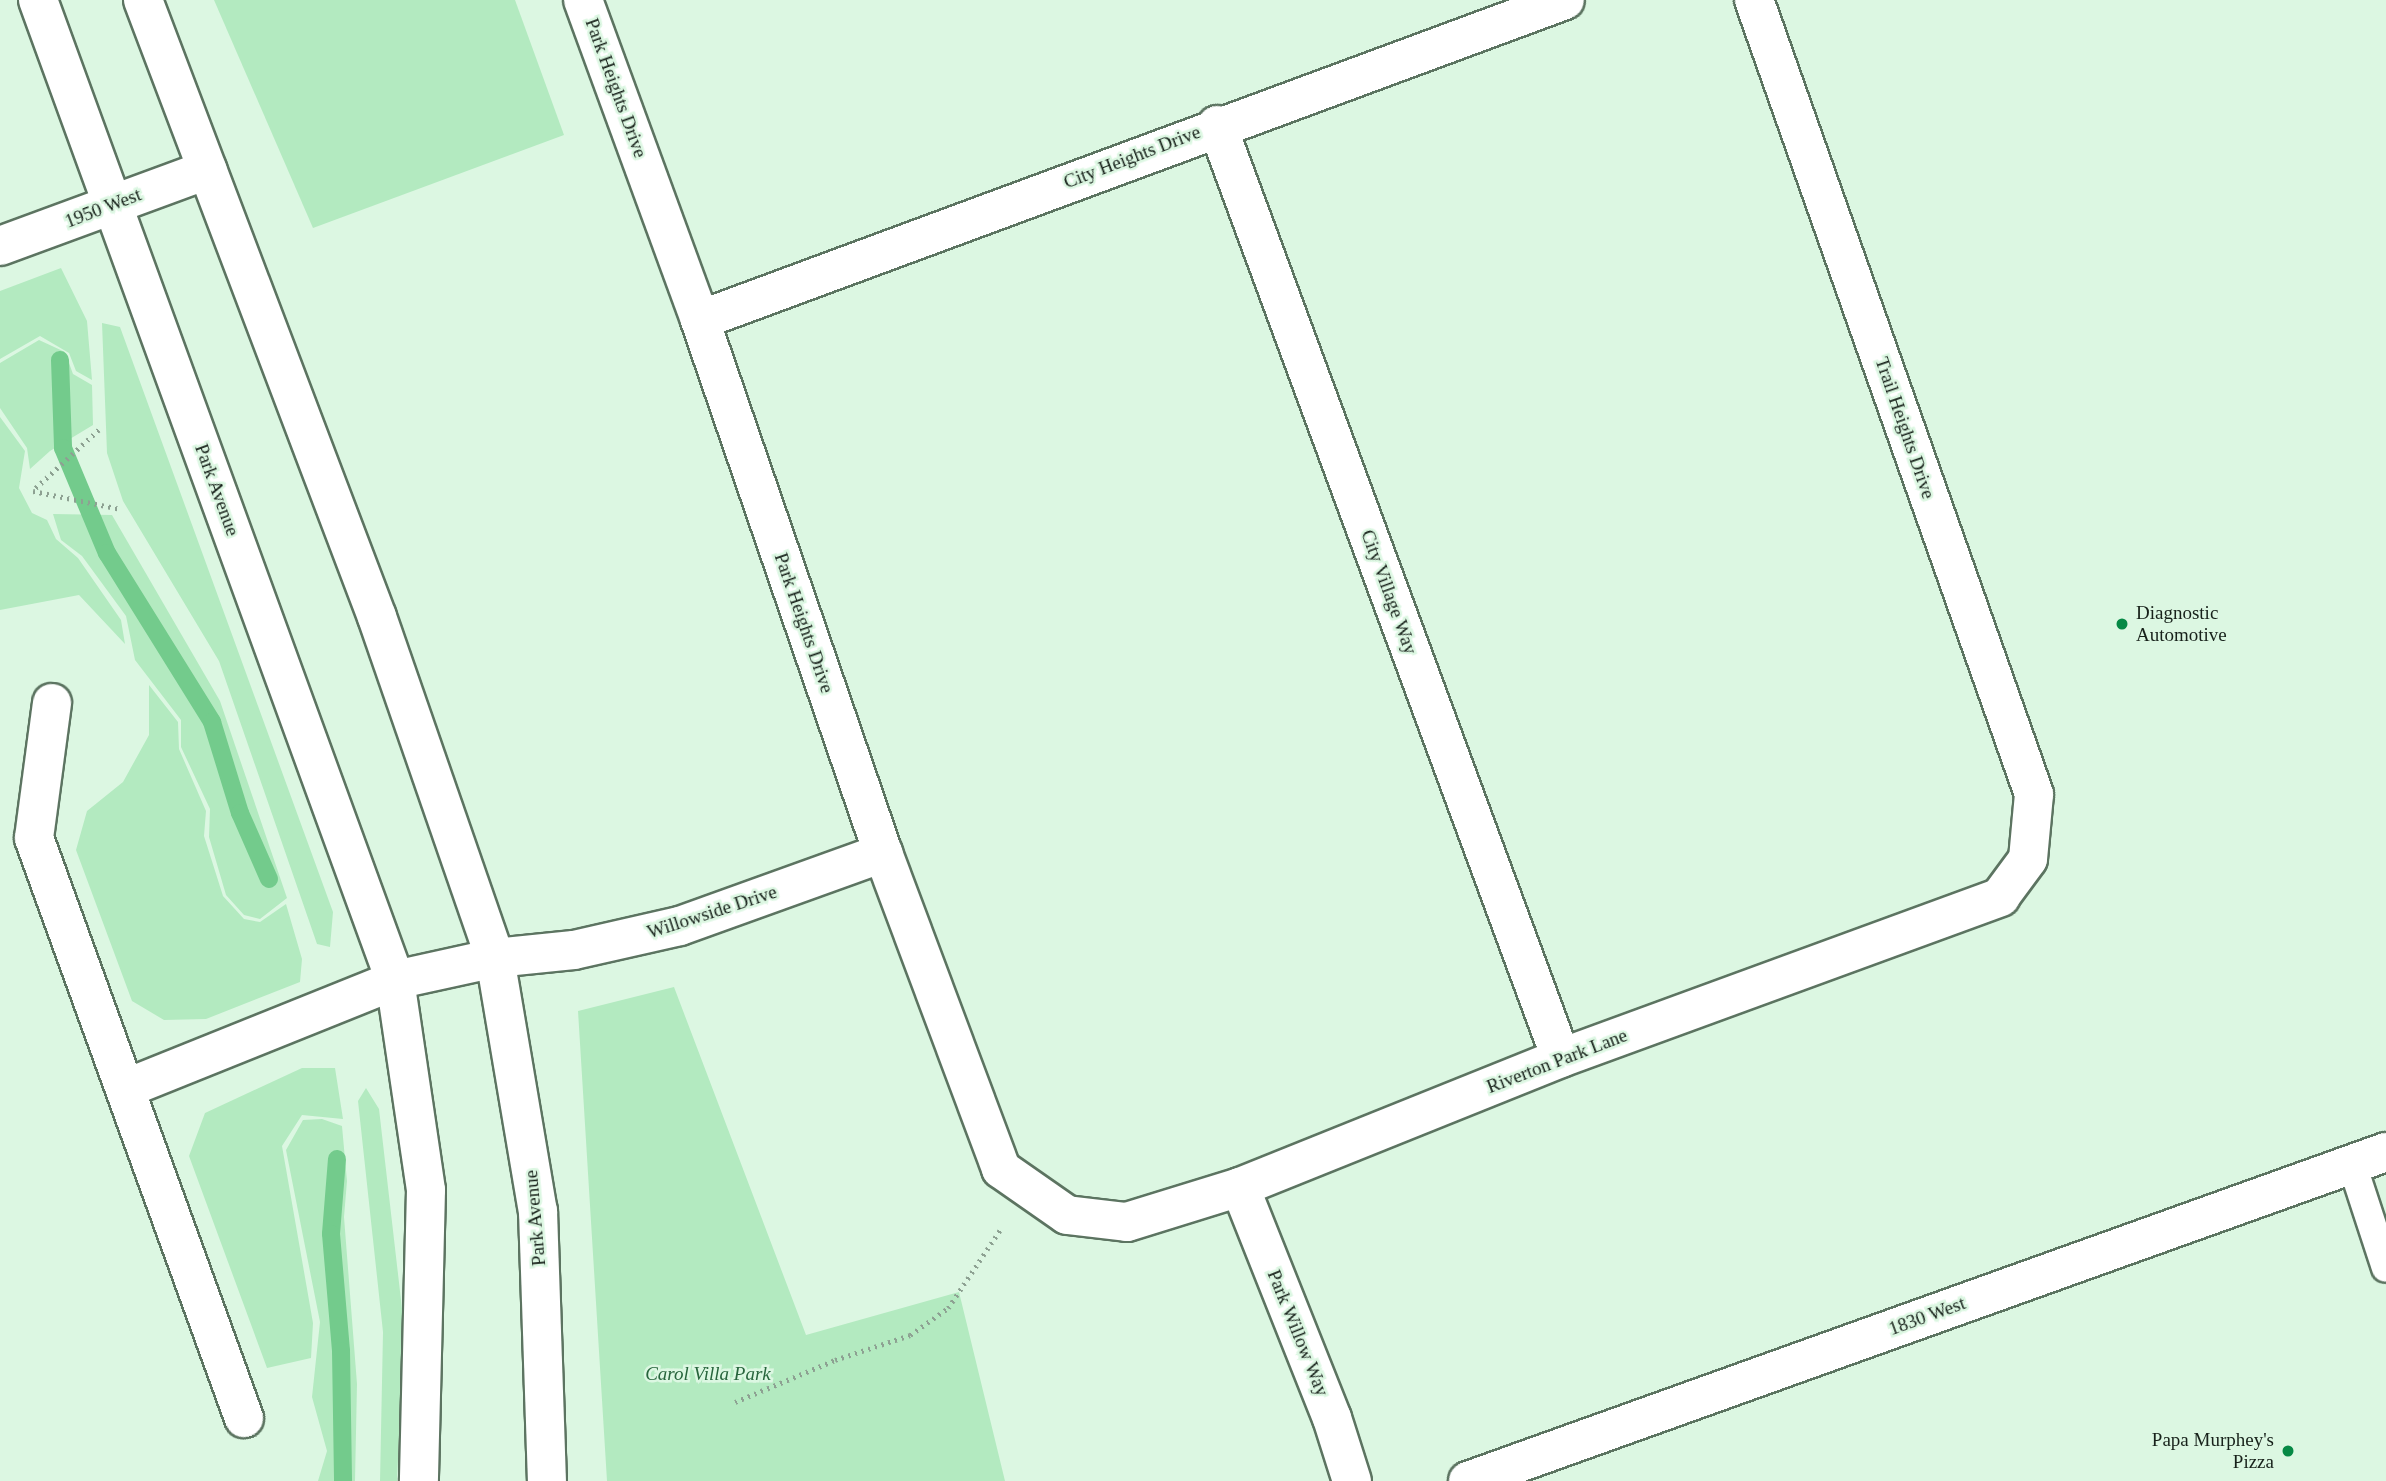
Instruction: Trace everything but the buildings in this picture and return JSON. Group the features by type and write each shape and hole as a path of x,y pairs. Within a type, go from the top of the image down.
{"street":[{"name":"Park Avenue","path":"38,0 395,980 426,1190 419,1481"},
{"name":"Park Avenue","path":"144,0 377,617 495,958 538,1211 547,1481"},
{"name":"Park Heights Drive","path":"583,0 700,320 883,853 1001,1169 1067,1215"},
{"name":"City Heights Drive","path":"700,320 1217,125 1566,0"},
{"name":"Trail Heights Drive","path":"1754,0 2034,794 2028,859"},
{"name":"City Village Way","path":"1217,125 1561,1058"},
{"name":"1950 West","path":"0,246 207,170"},
{"path":"52,703 34,838 127,1088 244,1418"},
{"name":"Willowside Drive","path":"495,958 574,950 680,926 883,853"},
{"name":"Riverton Park Lane","path":"1067,1215 1127,1222 1240,1187 1561,1058 2000,897 2028,859"},
{"path":"127,1088 395,980 495,958"},
{"name":"1830 West","path":"1468,1481 2369,1158"},
{"name":"Park Willow Way","path":"1240,1187 1332,1418 1352,1481"}],"lane":[{"path":"2369,1158 2386,1268"}],"path":[{"path":"99,430 33,491 121,509"},
{"path":"735,1402 835,1360 910,1335 948,1308 1001,1229"}],"green space":[{"path":"214,0 515,0 564,135 313,228"},
{"path":"61,268 87,321 92,380 76,371 69,353 40,336 0,359 0,291"},
{"path":"102,323 120,327 333,912 330,947 317,944 219,661 123,501 107,453"},
{"path":"39,340 65,352 73,374 92,385 93,425 50,451 30,469 27,448 0,408 0,363"},
{"path":"0,417 25,451 19,488 32,513 47,520 56,539 78,558 121,620 125,644 79,595 0,610"},
{"path":"53,514 112,515 220,701 287,898 260,919 244,915 226,895 209,837 210,809 181,747 181,720 135,660 126,616 82,556 61,540"},
{"path":"149,685 178,722 179,749 206,811 204,836 223,896 244,919 260,922 286,904 302,959 300,982 206,1019 164,1020 132,1001 76,850 87,811 123,782 149,735"},
{"name":"Carol Villa Park","path":"674,987 806,1335 959,1292 1005,1481 607,1481 578,1011"},
{"path":"302,1068 335,1068 343,1119 302,1115 282,1146 313,1323 311,1358 267,1368 189,1156 205,1113"},
{"path":"366,1088 379,1109 404,1326 397,1481 380,1481 383,1332 358,1101"},
{"path":"322,1119 342,1126 347,1181 344,1217 357,1384 355,1481 318,1481 327,1451 312,1397 320,1322 286,1150 303,1120"}],"waterway":[{"path":"60,360 63,448 107,553 212,722 240,813 269,879"},
{"path":"337,1159 331,1234 341,1351 343,1481"}],"place":[{"name":"Diagnostic Automotive","path":"2122,624"},
{"name":"Papa Murphey's Pizza","path":"2288,1451"}]}
